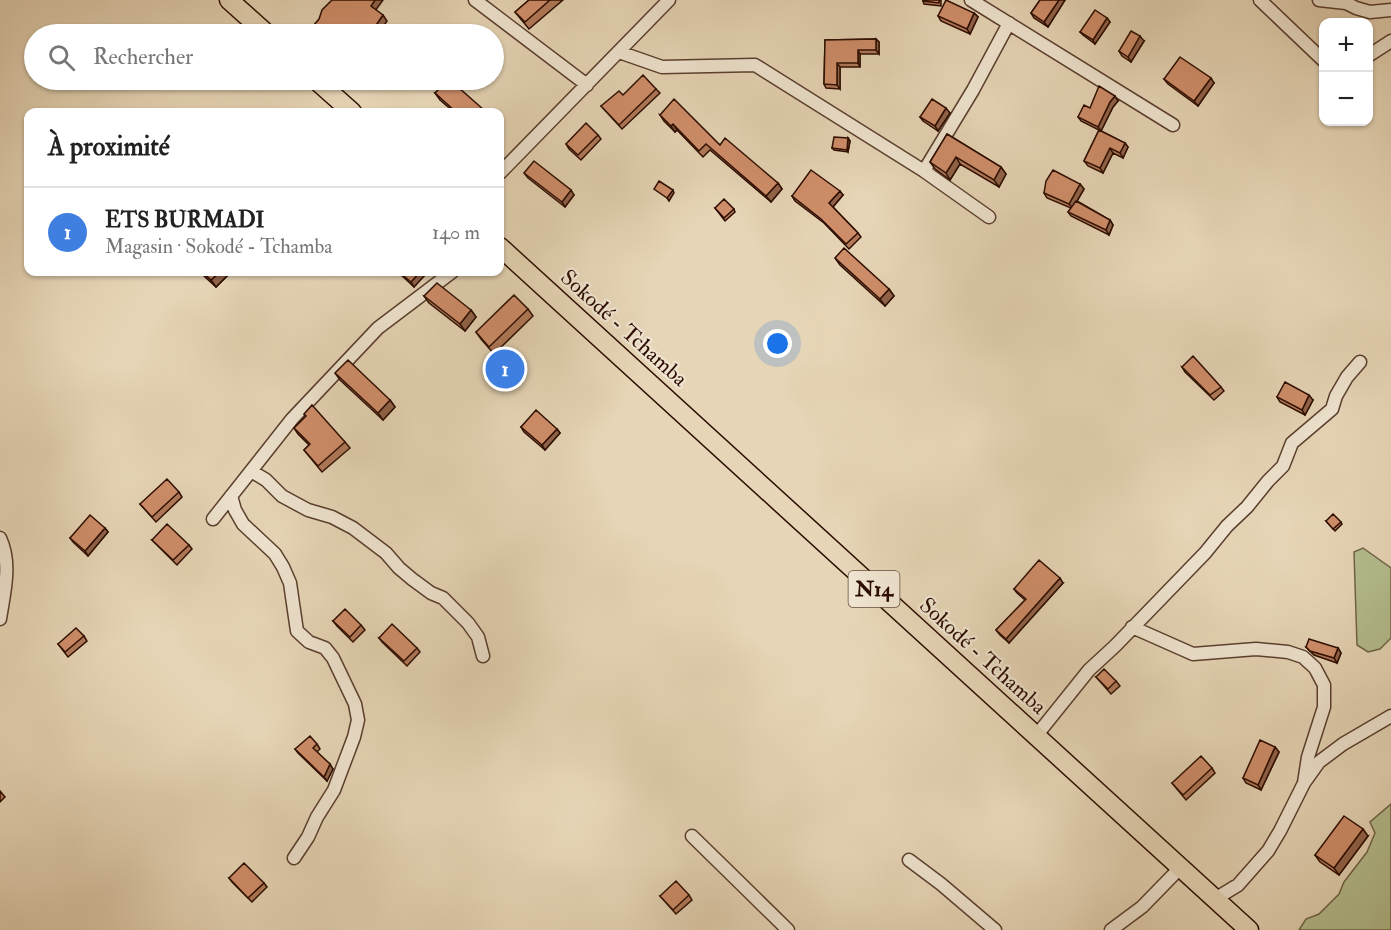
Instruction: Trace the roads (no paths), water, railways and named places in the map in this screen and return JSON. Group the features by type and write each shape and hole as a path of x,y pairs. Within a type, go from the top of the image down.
{"main road":[{"path":"229,0 256,24"},
{"path":"327,90 348,108"},
{"name":"Sokodé - Tchamba","path":"504,251 1248,930"}],"street":[{"path":"475,0 587,85"},
{"path":"504,169 669,0"},
{"path":"971,0 1173,125"},
{"path":"1260,0 1319,57"},
{"path":"1319,0 1346,3 1370,12 1391,10"},
{"path":"924,171 973,90 1009,23"},
{"path":"1373,53 1391,41"},
{"path":"619,52 662,67 755,65 924,171 989,217"},
{"path":"213,519 292,419 378,328 447,276"},
{"path":"1036,736 1076,685 1247,507 1283,466 1292,443 1332,409 1336,396 1347,377 1360,362"},
{"path":"251,471 266,480 282,496 308,510 332,517 353,528 386,552 405,574 430,593 443,598 468,623 478,636 483,656"},
{"path":"231,496 234,510 243,524 275,554 283,567 290,583 297,631 309,642 324,648 333,658 352,699 358,720 334,790 294,858"},
{"path":"0,538 6,549 6,576 0,619"},
{"path":"1132,627 1193,654 1256,649 1288,652 1304,657 1315,668 1324,685 1324,707 1308,757 1304,783"},
{"path":"1215,899 1238,885 1268,851 1304,783 1319,762 1343,744 1391,716"},
{"path":"692,836 788,930"},
{"path":"909,860 995,930"},
{"path":"1111,930 1142,907 1180,868"}],"place":[{"name":"ETS BURMADI","path":"505,369"}]}
